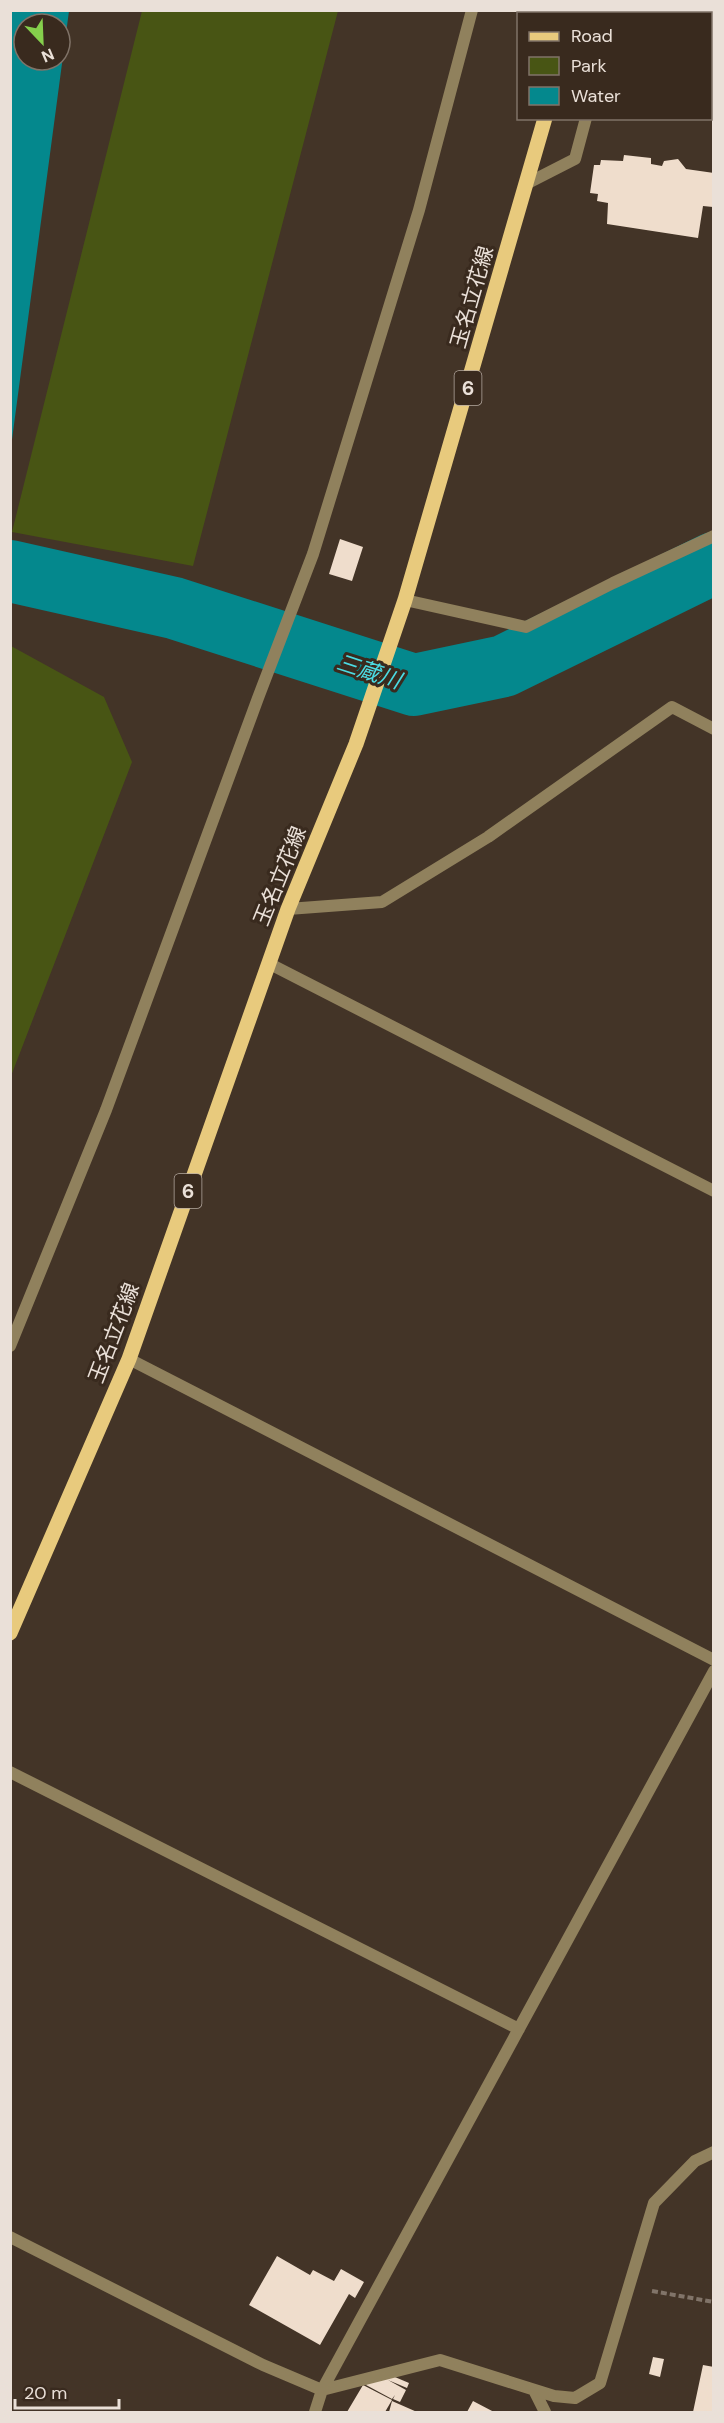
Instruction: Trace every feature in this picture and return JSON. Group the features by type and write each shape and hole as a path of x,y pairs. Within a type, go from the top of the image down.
{"main road":[{"name":"玉名立花線","path":"10,1633 129,1359 268,963 356,744 405,600 544,120"}],"street":[{"path":"10,1346 106,1110 258,698 314,554 419,210 472,10"},
{"path":"528,183 575,159 585,120"},
{"path":"405,600 526,627 714,536"},
{"path":"288,909 382,902 488,837 672,707 714,729"},
{"path":"268,963 714,1191"},
{"path":"129,1359 714,1660"},
{"path":"315,2412 322,2390 714,1671"},
{"path":"10,1772 519,2029"},
{"path":"10,2237 263,2365 322,2390 440,2360 554,2396 575,2398 600,2383 654,2203 695,2161 714,2152"},
{"path":"534,2390 545,2412"}],"path":[{"path":"648,2290 714,2302"}],"green space":[{"path":"142,11 338,11 193,566 12,532"},
{"path":"11,646 104,697 132,762 11,1076"}],"water":[{"path":"10,11 69,11 12,12 12,72 61,72 11,447"}],"building":[{"path":"624,155 651,158 651,164 662,166 664,161 678,159 686,169 714,173 713,207 703,206 698,238 607,224 608,203 597,201 598,194 590,193 594,165 600,165 601,160 623,161"},
{"path":"340,539 363,547 352,581 329,574"},
{"path":"277,2256 310,2275 313,2270 334,2281 341,2269 364,2282 355,2298 349,2294 320,2345 249,2305"},
{"path":"653,2357 664,2359 660,2377 649,2374"},
{"path":"703,2365 714,2367 714,2412 693,2412"},
{"path":"383,2372 409,2383 407,2388 388,2380 406,2390 400,2402 393,2399 395,2395 392,2399 366,2385 372,2373"},
{"path":"363,2385 392,2400 385,2412 347,2412"},
{"path":"392,2401 417,2412 389,2412"},
{"path":"473,2401 494,2412 467,2412"}],"waterway":[{"name":"三蔵川","path":"10,571 174,608 414,685 504,666 714,563"}]}
